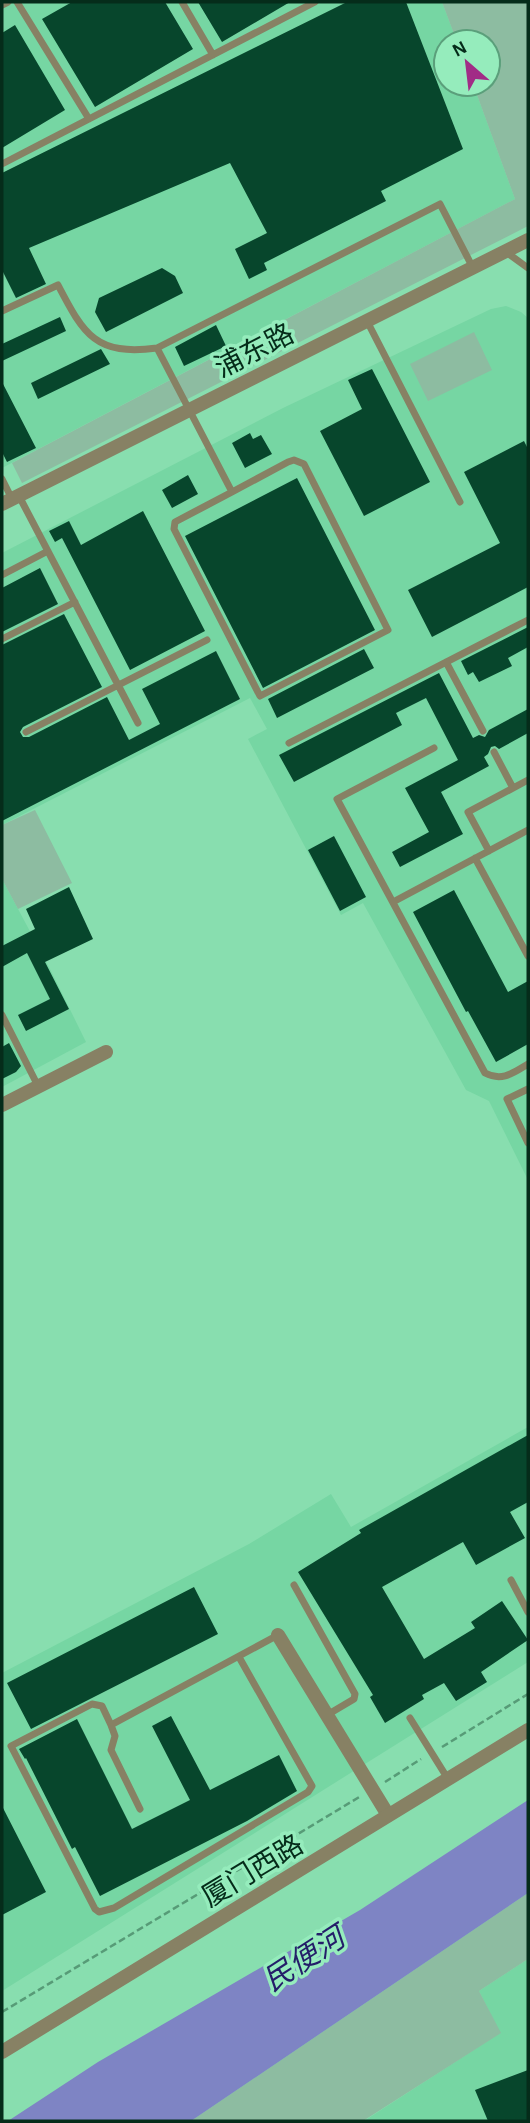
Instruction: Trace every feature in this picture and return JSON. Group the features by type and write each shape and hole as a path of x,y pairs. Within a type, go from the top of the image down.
{"street":[{"name":"浦东路","path":"11,500 528,240"},
{"path":"2,1105 106,1052"},
{"path":"278,1635 388,1815"},
{"name":"厦门西路","path":"2,2052 528,1730"}],"lane":[{"path":"2,5 8,2"},
{"path":"17,2 89,119"},
{"path":"182,2 213,55"},
{"path":"2,164 315,2"},
{"path":"2,311 58,285 78,324 96,339 116,349 157,348 440,204 473,268"},
{"path":"505,252 528,268"},
{"path":"367,321 460,502"},
{"path":"157,348 232,492"},
{"path":"294,460 304,464 388,630 260,696 174,529 175,523 232,492 288,462 294,460"},
{"path":"2,479 11,500 48,551 138,723"},
{"path":"2,575 48,551"},
{"path":"2,639 75,602"},
{"path":"289,743 528,620"},
{"path":"26,732 207,640"},
{"path":"446,662 483,731"},
{"path":"434,748 337,799 485,1073 494,1078 504,1078 528,1064"},
{"path":"494,752 513,788"},
{"path":"489,850 468,812 528,780"},
{"path":"393,902 528,830"},
{"path":"475,858 528,956"},
{"path":"2,1015 38,1086"},
{"path":"528,1089 507,1099 528,1143"},
{"path":"511,1580 528,1612"},
{"path":"294,1585 355,1694 354,1699 327,1716"},
{"path":"111,1725 278,1635"},
{"path":"141,1809 114,1757 111,1745 115,1736 102,1706 92,1704 11,1746 95,1909 99,1912 114,1908 308,1792 312,1786 239,1657"},
{"path":"410,1718 448,1779"}],"path":[{"path":"2,2012 528,1694"}],"shaded area":[{"path":"2,2 442,2 452,28 432,28 432,98 478,98 515,199 2,468"},
{"path":"442,2 528,2 528,226 22,483 12,463 515,199 478,98 502,98 502,28 452,28"},
{"path":"506,306 528,318 528,1180 489,1101 466,1090 363,903 341,915 248,739 267,729 250,698 2,825 2,553 283,408 491,309"},
{"path":"474,332 492,370 428,401 410,364"},
{"path":"35,810 72,883 18,909 2,879 2,825"},
{"path":"2,879 86,1042 2,1087"},
{"path":"528,1427 528,1662 2,1991 2,1673 249,1544 331,1494 351,1527"},
{"path":"528,1893 528,1959 479,1991 501,2033 363,2121 191,2121"},
{"path":"528,1959 528,2121 364,2121 500,2033 479,1991"}],"water":[{"name":"民便河","path":"528,1800 528,1893 191,2121 8,2121 98,2062 360,1910"}],"building":[{"path":"72,2 165,2 193,49 95,107 42,19"},
{"path":"198,2 290,2 222,42"},
{"path":"347,2 406,2 432,69 432,98 443,98 463,149 381,191 386,201 264,263 267,270 249,279 235,249 267,233 230,163 29,248 46,284 16,298 2,270 2,173"},
{"path":"15,25 65,110 2,148 2,33"},
{"path":"162,268 175,276 183,293 106,332 95,312 99,298"},
{"path":"60,317 66,331 2,361 2,344"},
{"path":"216,325 226,346 184,366 175,347"},
{"path":"101,349 110,364 38,399 31,383"},
{"path":"372,369 430,482 364,516 320,431 362,409 348,380"},
{"path":"2,382 36,448 7,462 2,452"},
{"path":"250,433 253,439 261,435 272,454 245,468 232,443"},
{"path":"524,441 528,449 528,587 432,637 408,590 500,543 464,472"},
{"path":"188,475 198,494 172,508 162,490"},
{"path":"297,478 375,630 263,688 185,536"},
{"path":"143,511 205,631 130,670 62,538 55,542 49,531 69,521 81,545"},
{"path":"40,568 58,604 2,632 2,588"},
{"path":"64,614 102,687 23,727 20,732 23,737 29,737 107,697 129,740 160,724 142,689 216,651 240,699 2,821 2,645"},
{"path":"528,627 528,647 508,658 512,666 479,682 473,672 468,675 461,661"},
{"path":"364,649 374,668 277,718 268,699"},
{"path":"439,673 473,738 479,735 485,737 489,730 528,709 528,733 499,749 491,747 484,757 489,766 441,792 463,834 400,867 392,852 429,832 405,788 458,760 426,698 396,713 402,725 294,782 279,755"},
{"path":"334,836 366,897 340,911 308,850"},
{"path":"69,887 93,939 45,962 69,1009 26,1031 18,1015 50,999 27,953 2,967 2,946 35,929 26,909"},
{"path":"454,890 508,992 528,981 528,1044 496,1062 413,912"},
{"path":"9,1043 21,1066 16,1072 2,1079 2,1047"},
{"path":"528,1435 528,1502 510,1512 525,1538 476,1565 463,1542 382,1587 424,1659 475,1628 471,1622 502,1601 528,1640 481,1672 487,1682 456,1701 444,1683 422,1695 424,1699 385,1723 370,1697 373,1695 298,1572 361,1533 359,1530"},
{"path":"194,1587 218,1634 31,1729 7,1683"},
{"path":"171,1716 210,1790 279,1755 297,1791 247,1821 100,1896 19,1749 77,1719 132,1829 190,1800 152,1726"},
{"path":"2,1806 46,1892 2,1915"},
{"path":"528,2070 528,2121 488,2121 475,2090"}]}
